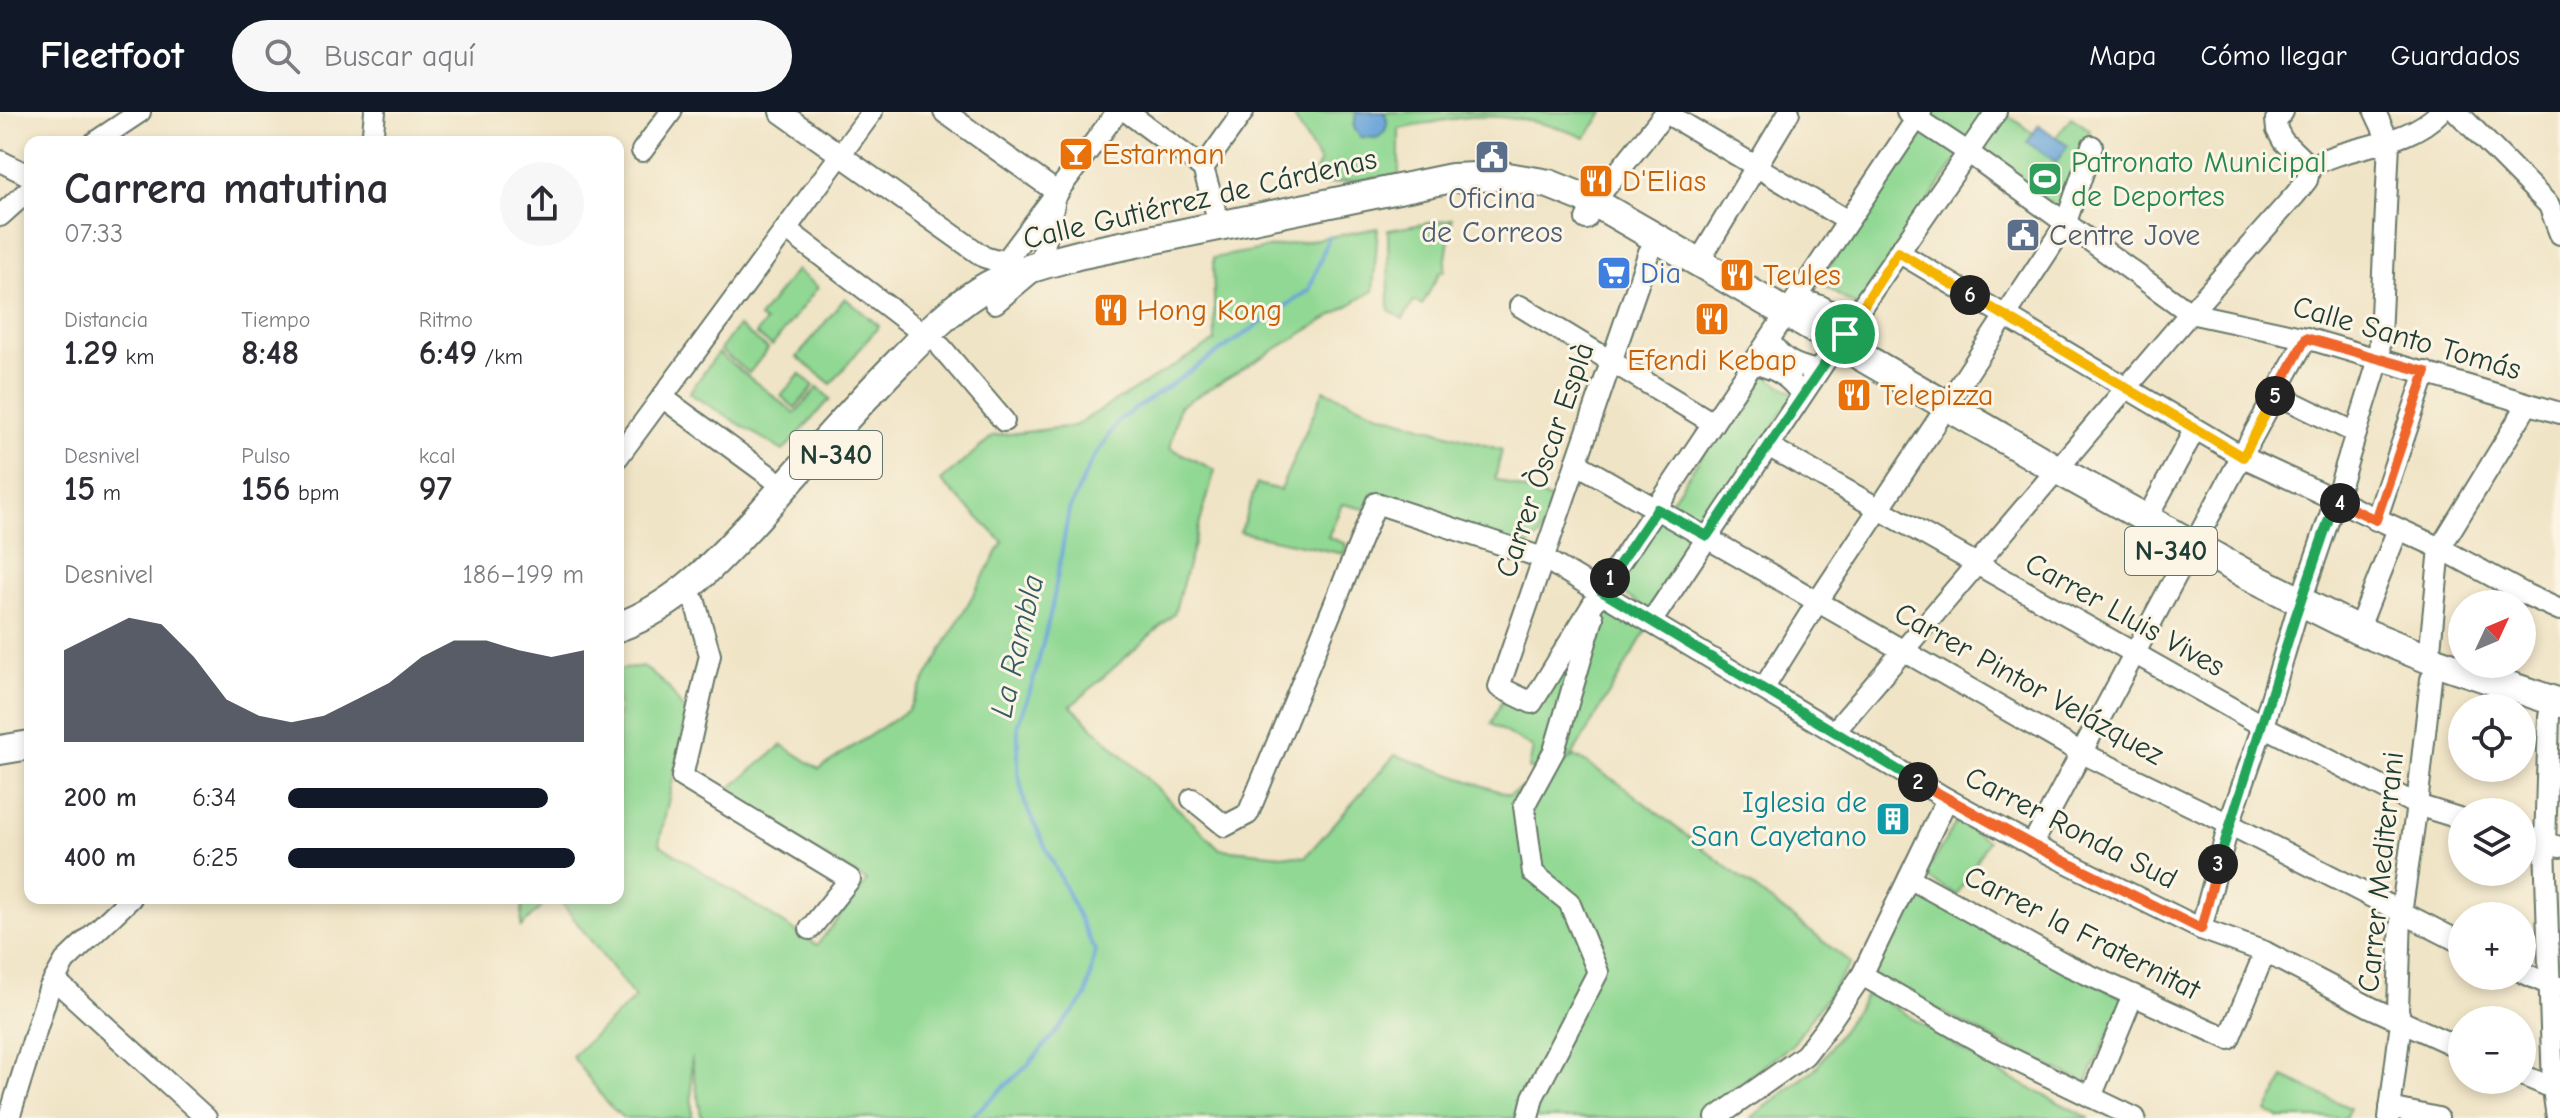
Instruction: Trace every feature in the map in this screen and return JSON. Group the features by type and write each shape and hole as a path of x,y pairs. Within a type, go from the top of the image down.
{"highway":[{"name":"Calle Gutiérrez de Cárdenas","path":"624,625 644,617 686,589 720,558 781,484 933,341 988,296 1049,272 1082,254 1452,178 1502,176 1549,184 1590,211"},
{"name":"Calle Gutiérrez de Cárdenas","path":"1049,272 1453,195 1511,191 1590,211"},
{"name":"N-340","path":"1590,211 1649,252 1783,321"},
{"name":"N-340","path":"1590,211 1698,263 1832,351 2189,553 2298,610 2430,669 2556,713"},
{"name":"Calle Gutiérrez de Cárdenas","path":"624,627 650,625 695,602 732,571 879,407 933,341"},
{"name":"N-340","path":"2052,476 2146,520 2189,553"},
{"name":"N-340","path":"2298,610 2358,630 2430,669"},
{"path":"0,750 24,746"}],"street":[{"path":"104,136 140,112"},
{"path":"373,136 375,112"},
{"path":"642,151 671,112"},
{"path":"780,112 984,257 997,261 1009,258"},
{"path":"624,449 872,112"},
{"path":"944,112 966,118 1058,193"},
{"path":"988,296 1009,258 1117,112"},
{"path":"1127,112 1203,168 1220,226"},
{"path":"1203,168 1243,112"},
{"path":"1590,211 1666,112 1848,221"},
{"path":"1698,263 1789,112"},
{"path":"1651,622 1898,252 1996,112"},
{"path":"2201,929 2229,824 2379,359 2389,142 2375,112"},
{"path":"1835,731 2190,313 2303,185 2310,167 2340,153 2389,142 2432,121 2440,112"},
{"path":"2457,112 2555,200 2560,234"},
{"path":"1528,1118 1533,1097 1598,972 1569,902 1533,873 1524,806 1554,751 1601,591 1811,279 1915,114 2190,313"},
{"path":"2276,115 2277,130 2283,141 2310,167"},
{"path":"1763,689 2065,225 2092,146"},
{"path":"0,161 24,173"},
{"path":"1049,272 1051,222 1058,193"},
{"path":"0,216 24,194"},
{"path":"1051,222 1055,234 1064,244 1082,254"},
{"path":"786,229 933,341 1004,421"},
{"path":"1028,234 1027,246 1031,257 1049,272"},
{"name":"Carrer Òscar Esplà","path":"1601,591 1532,703 1499,687 1649,252"},
{"path":"1898,252 2243,457 2440,548 2560,610"},
{"path":"1811,279 1832,299 1859,310"},
{"path":"1783,321 1811,301 1827,307 1837,318 1832,351"},
{"path":"1520,306 1713,423"},
{"name":"Calle Santo Tomás","path":"2190,313 2306,338 2560,413"},
{"path":"2032,845 2306,338"},
{"path":"1754,364 1782,373 1802,395"},
{"path":"2376,520 2426,372"},
{"path":"2276,394 2356,433"},
{"path":"662,397 781,484"},
{"path":"2440,548 2528,404"},
{"path":"2146,520 2195,429"},
{"name":"Carrer Lluis Vives","path":"1768,446 2263,726 2417,805 2448,815"},
{"name":"Carrer Pintor Velázquez","path":"1576,463 2080,752 2448,936"},
{"name":"Carrer Ronda Sud","path":"1192,799 1225,826 1248,814 1376,503 1543,558 1947,799 2032,845 2201,929 2265,952 2448,1043"},
{"path":"2358,630 2398,529"},
{"name":"Carrer Mediterrani","path":"2390,1113 2401,1022 2398,1010 2401,914 2417,805 2440,548"},
{"path":"695,602 710,655 682,777 850,879 810,929"},
{"path":"2556,713 2553,846 2557,1118"},
{"path":"1716,1118 1805,1055 1862,975 1947,799"},
{"name":"Carrer la Fraternitat","path":"1909,878 2067,965 2229,1039 2265,952"},
{"path":"9,1118 49,989 65,961 125,904"},
{"path":"1862,975 1996,1051 2135,1118"},
{"path":"2536,978 2555,986"},
{"path":"55,980 206,1118"},
{"path":"2091,1097 2133,995"},
{"path":"2536,1081 2557,1090"},
{"path":"2390,1113 2438,1118"}],"green space":[{"path":"1291,112 1604,112 1585,138 1543,124 1483,116 1399,129 1399,175 1310,186 1320,162"},
{"path":"1932,112 1989,112 1857,307 1819,282"},
{"name":"Patronato Municipal de Deportes","path":"2004,113 2050,145 2071,117 2090,130 2065,205 2059,209 1977,152"},
{"path":"1452,219 1444,272 1440,272 1422,305 1414,301 1403,319 1389,310 1388,230"},
{"path":"1378,228 1373,291 1179,407 1170,448 1215,470 1174,614 1071,706 1220,849 1305,857 1395,755 1509,795 1570,759 1560,754 1603,602 1647,629 1571,758 1575,756 1620,784 1851,963 1793,1044 1695,1118 705,1118 701,1115 691,1057 692,1118 623,1118 608,1104 572,1056 635,998 563,904 624,904 624,669 643,666 668,687 687,715 659,844 817,945 867,881 722,795 782,745 819,769 908,710 1003,542 941,481 993,436 1074,426 1215,341 1213,258"},
{"path":"796,270 818,287 772,346 756,334 765,322 759,318"},
{"path":"845,298 879,326 831,384 797,357"},
{"path":"738,326 768,349 749,373 720,350"},
{"path":"718,353 795,413 818,387 830,399 783,451 689,393"},
{"path":"1758,371 1795,394 1648,610 1614,587"},
{"path":"800,374 814,386 795,408 781,396"},
{"path":"1324,390 1377,413 1502,450 1495,479 1552,500 1539,537 1524,549 1372,493 1365,509 1342,504 1328,537 1346,544 1344,554 1240,532 1257,484 1280,490"},
{"path":"1585,624 1548,746 1534,771 1529,768 1533,748 1491,724 1502,700 1533,710"},
{"path":"1956,822 1988,841 1957,895 1924,876"},
{"path":"1916,893 2125,999 2086,1083 2024,1055 1872,975"},
{"path":"523,904 544,904 521,927"},
{"path":"1869,991 1997,1072 2090,1118 1751,1118 1817,1067"},
{"path":"2284,1077 2350,1108 2345,1118 2279,1118 2267,1112"}],"water":[{"path":"1356,112 1384,112 1387,123 1383,133 1377,138 1361,137 1354,128"},
{"path":"2039,125 2068,146 2056,162 2027,142"}],"waterway":[{"name":"La Rambla","path":"970,1118 1027,1066 1086,997 1095,951 1025,804 1018,772 1018,723 1033,682 1052,607 1069,510 1091,462 1119,420 1309,290 1329,237"}],"place":[{"name":"Estarman","path":"1076,154"},
{"name":"Oficina de Correos","path":"1492,157"},
{"name":"Patronato Municipal de Deportes","path":"2045,179"},
{"name":"D'Elias","path":"1596,181"},
{"name":"Centre Jove","path":"2023,235"},
{"name":"Dia","path":"1614,273"},
{"name":"Teules","path":"1737,275"},
{"name":"Hong Kong","path":"1111,310"},
{"name":"Efendi Kebap","path":"1712,319"},
{"name":"Telepizza","path":"1854,395"},
{"name":"Iglesia de San Cayetano","path":"1893,819"}],"route":[{"path":"1898,252 2243,457 2306,338 2426,372 2376,520 2335,501 2229,824 2201,929 1947,799 1601,591 1657,509 1707,536 1845,334 1898,252"}]}
